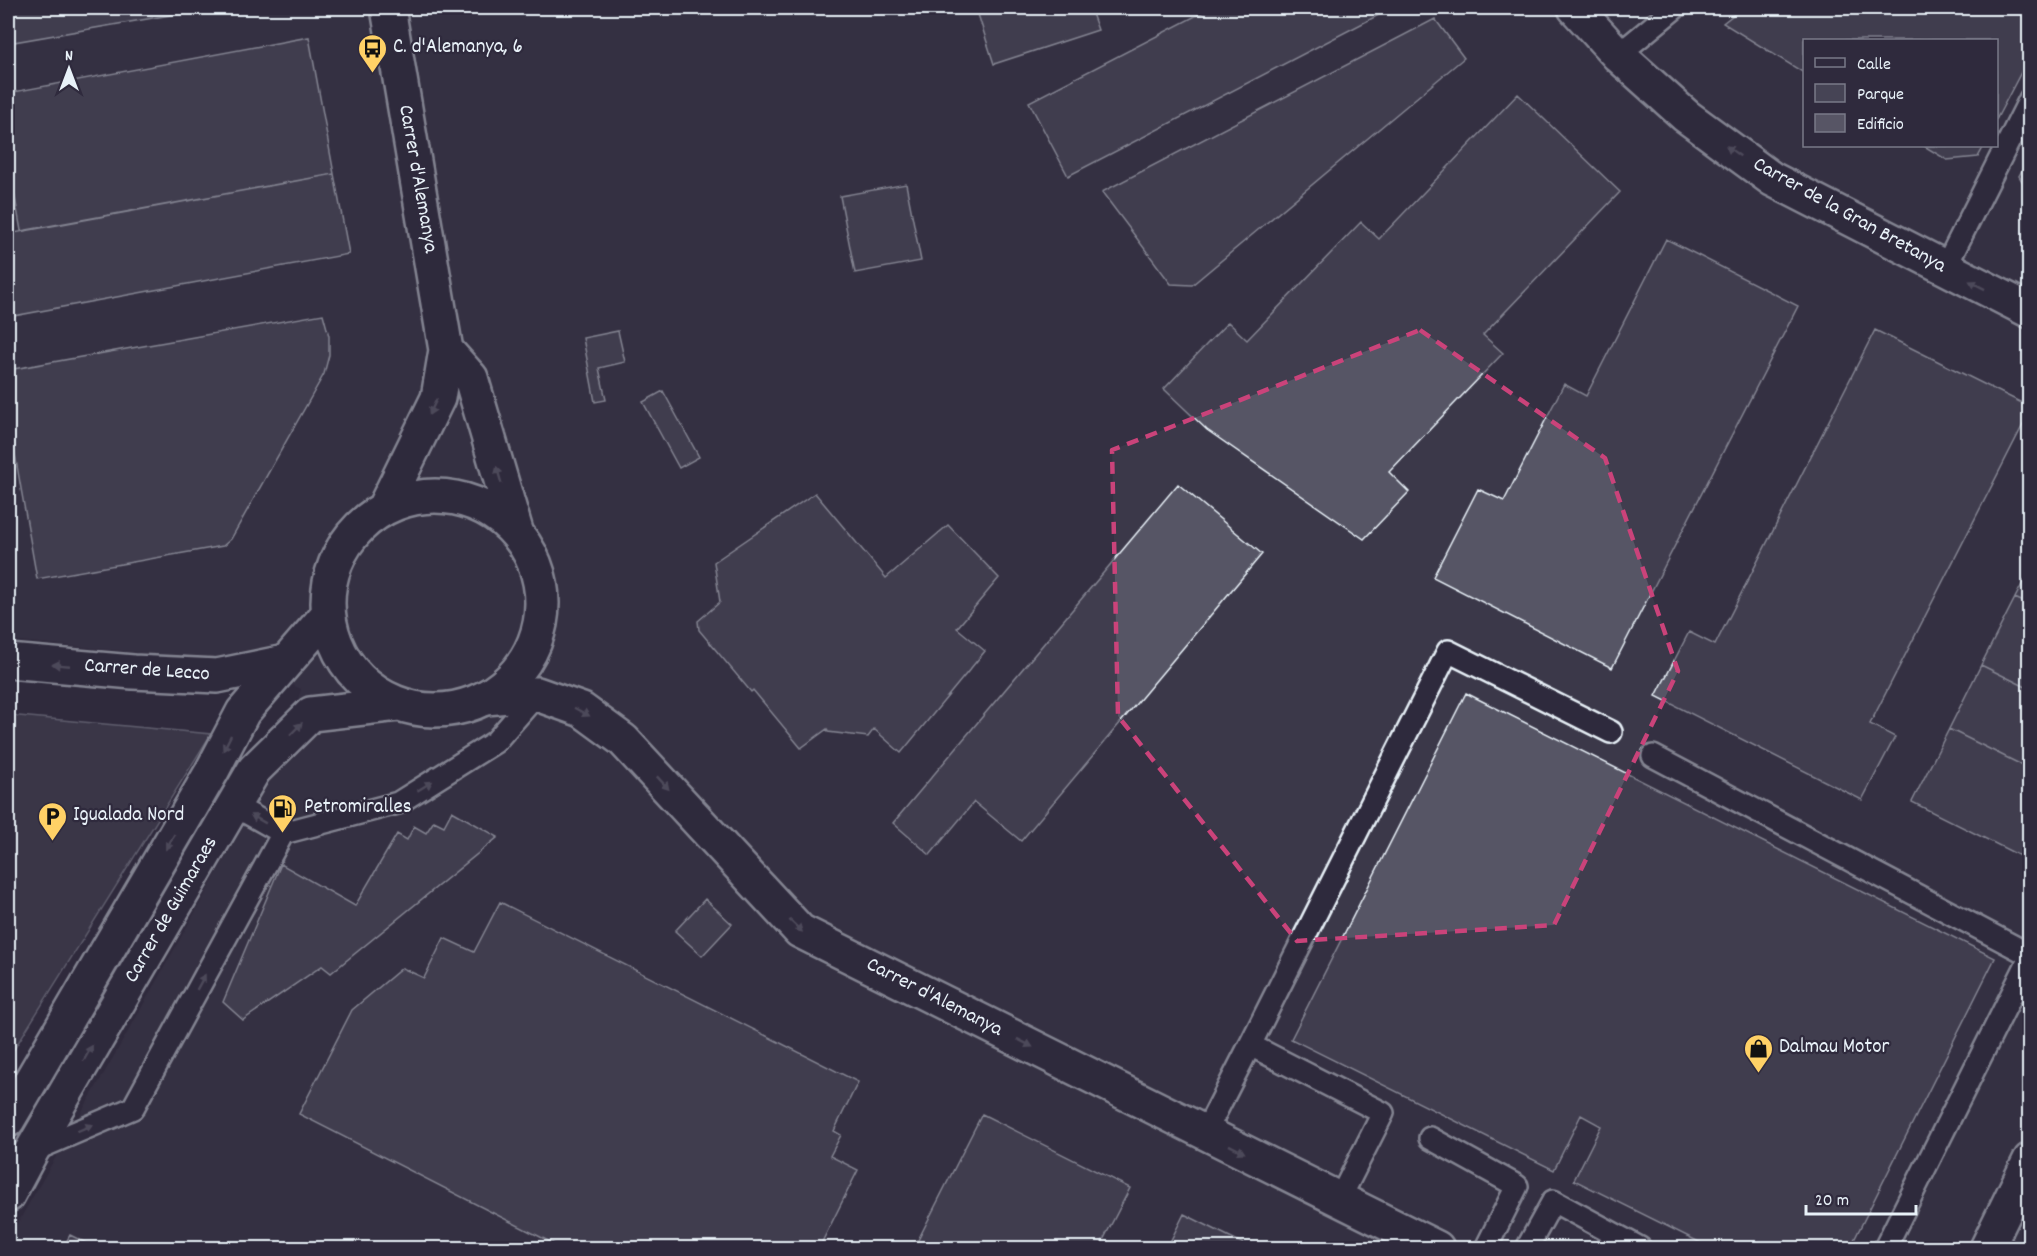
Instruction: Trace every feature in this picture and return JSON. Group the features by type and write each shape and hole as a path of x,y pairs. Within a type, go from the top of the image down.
{"street":[{"name":"Carrer d'Alemanya","path":"384,508 438,398 446,350 388,8"},
{"name":"Carrer de la Gran Bretanya","path":"1575,8 1618,55 1686,116 1772,179 2030,310"},
{"path":"446,350 471,378 516,531"},
{"path":"444,495 483,506 501,517 516,531 530,553 540,578 543,596 541,622 533,647 524,663 500,689 464,706 442,710 420,709 398,704 377,693 358,678 343,660 333,638 328,614 330,578 344,545 355,530 384,508 403,500 444,495"},
{"name":"Carrer de Guimaraes","path":"8,1120 211,773 243,712 328,614"},
{"name":"Carrer de Lecco","path":"8,661 133,672 217,676 285,662"},
{"name":"Carrer d'Alemanya","path":"485,698 537,694 582,710 623,740 800,931 1437,1248"},
{"name":"Carrer de Guimaraes","path":"8,1196 31,1152 254,770 311,714 398,704"},
{"path":"1987,1248 2030,1160"}],"lane":[{"path":"1618,55 1675,8"},
{"path":"1945,268 2030,99"},
{"path":"1205,1133 1448,651 1611,732"},
{"path":"233,805 283,832 398,803 495,742 537,694"},
{"path":"1653,756 2030,956 1885,1248"},
{"path":"31,1152 133,1107 283,832"},
{"path":"1250,1045 1383,1113 1339,1200"},
{"path":"1430,1138 1517,1186 1486,1248"},
{"path":"1527,1248 1553,1201 1640,1248"}],"highlighted area":[{"path":"1420,330 1605,458 1678,671 1554,925 1297,941 1118,716 1112,450"}],"shaded area":[{"path":"8,8 2029,8 2029,1248 8,1248 8,1240 137,1016 281,758 301,689 243,663 8,640"}],"green space":[{"path":"8,715 211,734 8,1059"}],"building":[{"path":"8,8 211,8 8,43"},
{"path":"976,8 1090,8 1098,30 994,64"},
{"path":"1211,8 1392,8 1068,176 1029,102"},
{"path":"1742,8 2030,8 2030,55 1998,116 1998,39 1803,39 1803,72 1723,23"},
{"path":"1435,19 1464,58 1192,285 1171,284 1102,192"},
{"path":"309,37 334,174 21,231 8,159 8,93"},
{"path":"1518,94 1620,192 1483,335 1503,353 1389,472 1409,492 1364,539 1207,430 1164,389 1228,322 1247,340 1361,222 1379,239"},
{"path":"1926,147 1983,147 1978,157 1947,160"},
{"path":"2030,155 2030,195 2019,176"},
{"path":"334,174 349,254 8,317 8,234"},
{"path":"906,184 921,261 855,273 840,196"},
{"path":"1666,239 1798,306 1612,668 1433,577 1478,489 1504,501 1564,384 1586,396"},
{"path":"323,314 329,336 329,355 324,374 231,539 223,546 37,579 8,415 8,370"},
{"path":"1875,330 2030,407 2030,411 1870,724 1895,737 1862,800 1656,696 1689,632 1715,645"},
{"path":"618,331 625,362 599,368 606,400 595,402 583,338"},
{"path":"663,391 699,457 679,468 643,402"},
{"path":"1178,484 1262,554 1021,841 974,802 930,855 893,823"},
{"path":"815,493 886,578 948,525 999,578 957,628 985,651 901,753 874,729 868,737 828,732 827,729 801,748 699,630 698,621 720,602 714,562"},
{"path":"2030,569 2030,605 2015,598"},
{"path":"2015,598 2030,605 2030,689 1981,665"},
{"path":"1981,665 2030,689 2030,769 1949,729"},
{"path":"1466,693 1995,958 1850,1248 1711,1248 1574,1180 1601,1126 1581,1115 1554,1170 1291,1039"},
{"path":"1949,729 2030,769 2030,861 1912,802"},
{"path":"452,811 498,837 331,973 322,966 243,1020 223,1002 281,864 355,906 397,834 407,840 414,826 426,833 434,821 444,826"},
{"path":"705,899 732,924 702,956 675,931"},
{"path":"500,902 858,1082 834,1131 841,1135 830,1156 858,1170 819,1248 562,1248 299,1114 352,1010 402,968 424,978 444,938 474,952"},
{"path":"982,1114 1130,1188 1099,1248 914,1248"},
{"path":"1184,1214 1252,1248 1167,1248"},
{"path":"70,1235 96,1248 63,1248"}],"place":[{"name":"C. d'Alemanya, 6","path":"372,74"},
{"name":"Petromiralles","path":"283,834"},
{"name":"Igualada Nord","path":"52,842"},
{"name":"Dalmau Motor","path":"1758,1074"}]}
